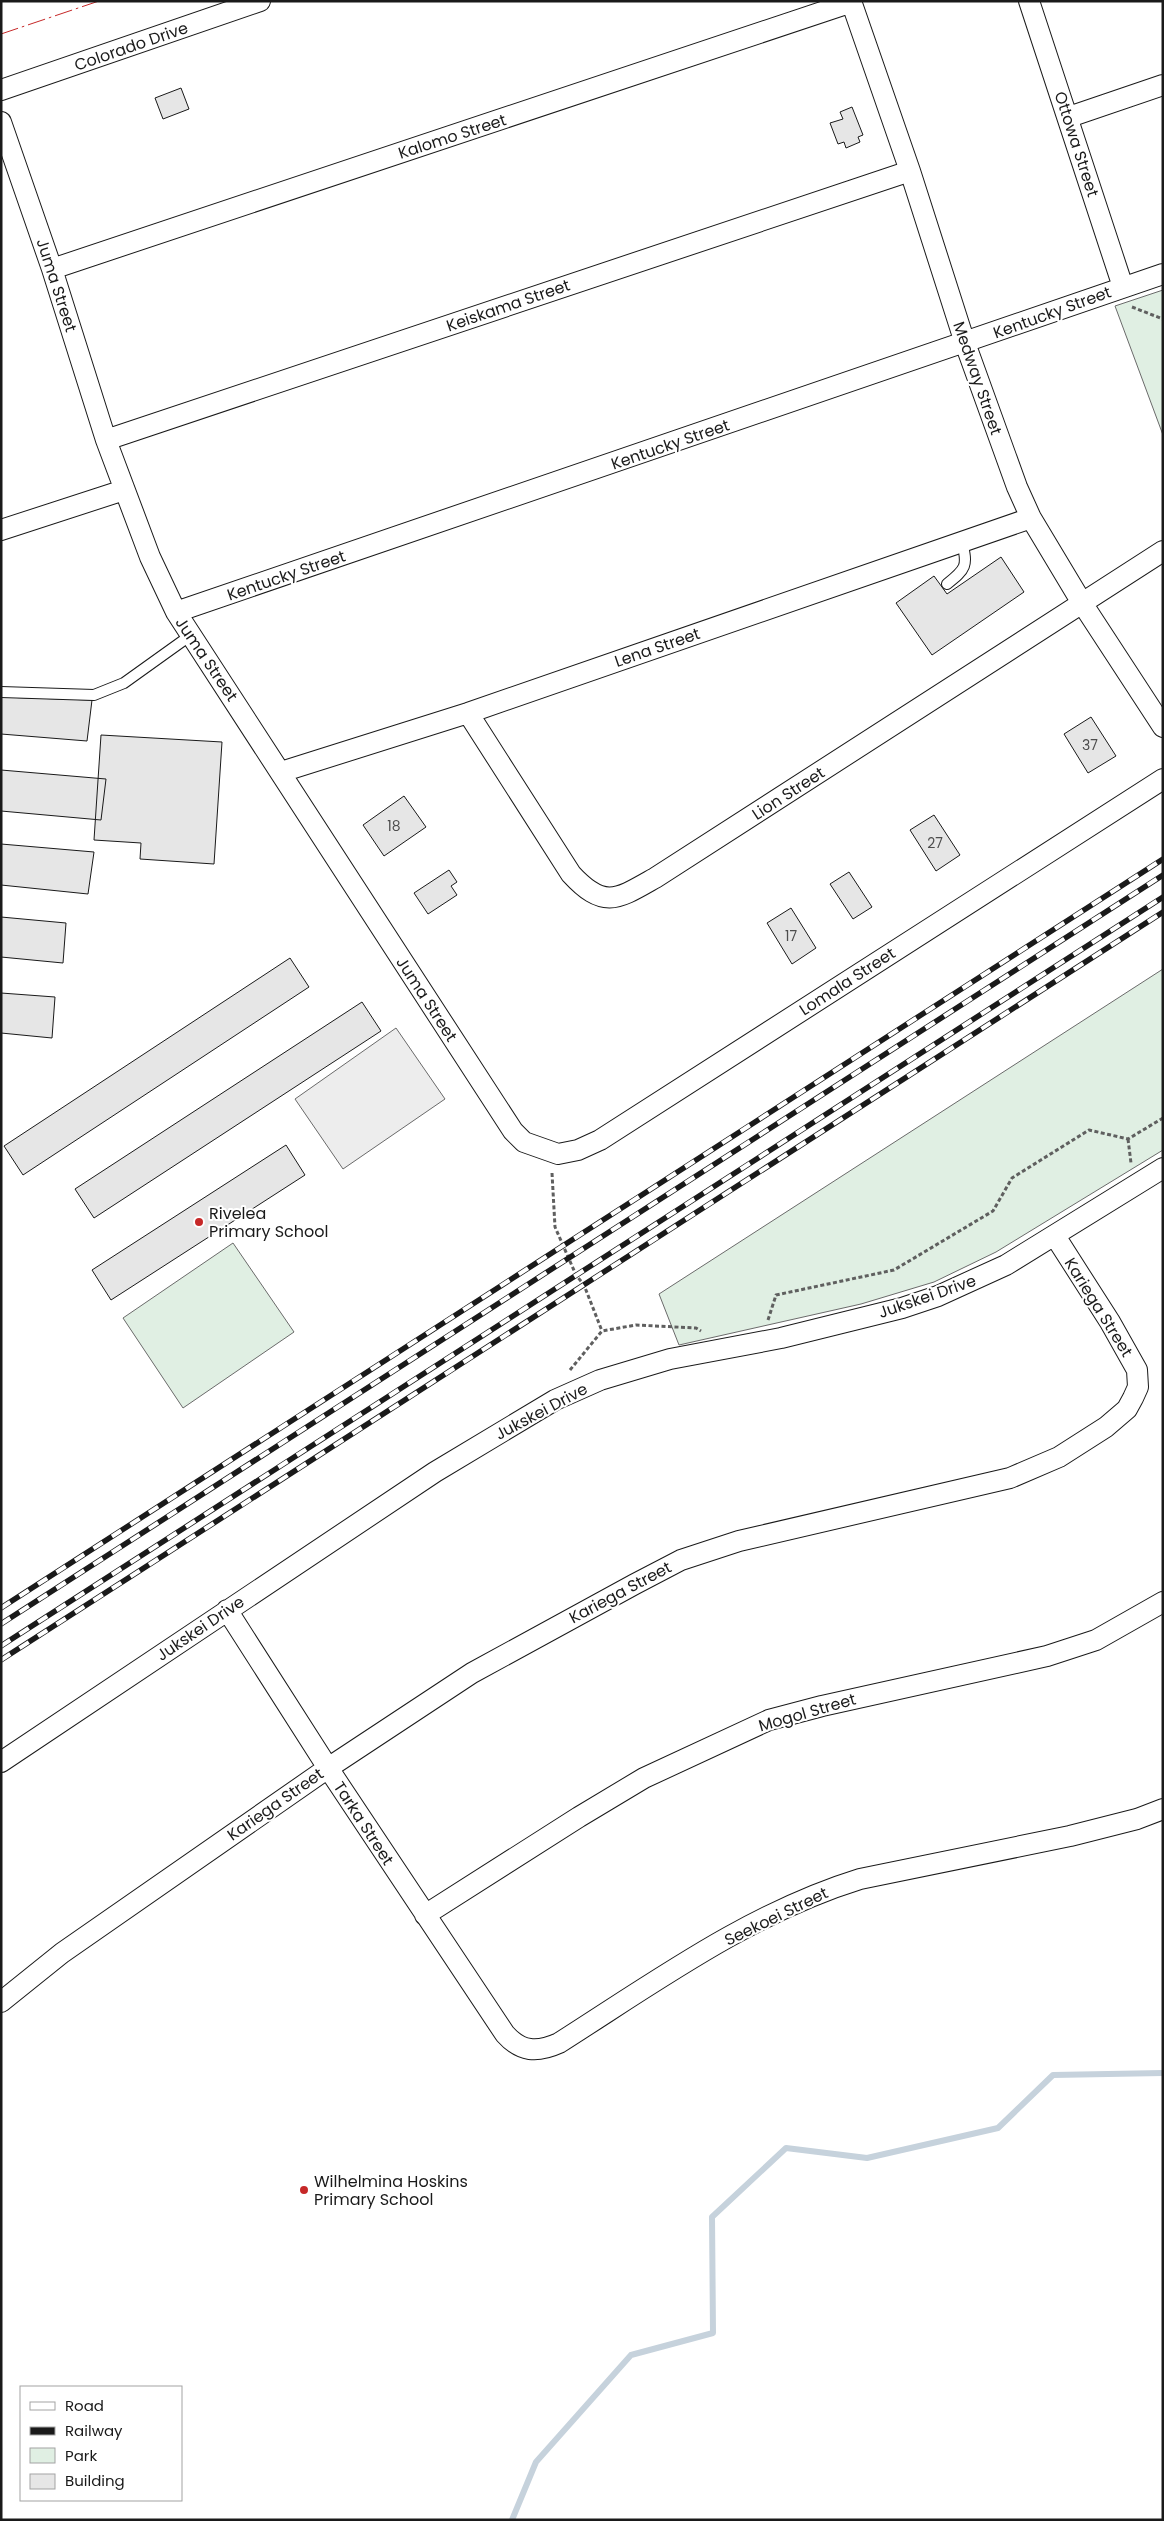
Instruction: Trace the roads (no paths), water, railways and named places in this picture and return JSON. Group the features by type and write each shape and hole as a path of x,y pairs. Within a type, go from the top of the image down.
{"street":[{"name":"Colorado Drive","path":"1,90 260,1"},
{"name":"Ottowa Street","path":"1029,1 1069,116 1123,287"},
{"name":"Medway Street","path":"851,2 910,171 965,343 1005,455 1031,518 1082,603 1163,727"},
{"name":"Kalomo Street","path":"52,269 851,2"},
{"path":"1069,116 1163,85"},
{"name":"Juma Street","path":"1,122 52,269 106,440 160,583 176,612 513,1131 524,1142 558,1154"},
{"name":"Keiskama Street","path":"106,440 910,171"},
{"name":"Kentucky Street","path":"176,612 1163,274"},
{"path":"1,530 124,490"},
{"name":"Lena Street","path":"281,772 468,713 1031,518"},
{"name":"Lion Street","path":"468,713 571,874 592,893 612,898 630,892 655,878 1163,551"},
{"name":"Lomala Street","path":"558,1154 578,1150 600,1140 1163,778"},
{"name":"Jukskei Drive","path":"1,1762 435,1472 555,1400 600,1380 670,1360 760,1342 902,1308 938,1296 1006,1265 1163,1168"},
{"name":"Kariega Street","path":"1,2002 62,1953 328,1768 472,1673 681,1560 739,1541 1010,1478 1059,1457 1106,1427 1127,1409 1133,1398 1138,1387 1136,1370 1110,1322 1055,1236"},
{"name":"Mogol Street","path":"425,1915 644,1778 770,1720 822,1706 1048,1656 1096,1640 1163,1602"},
{"name":"Tarka Street","path":"228,1610 328,1768 505,2034"},
{"name":"Seekoei Street","path":"505,2034 514,2044 523,2048 539,2051 548,2048 738,1932 802,1900 832,1888 860,1880 1070,1836 1136,1819 1163,1809"}],"lane":[{"path":"947,584 964,568 966,560 962,542"},
{"path":"1,692 94,695 124,683 191,635"}],"waterway":[{"path":"512,2520 536,2462 631,2355 713,2333 712,2217 786,2148 867,2158 998,2128 1053,2075 1163,2073"}],"railway":[{"path":"1,1608 1163,859"},
{"path":"1,1624 1163,875"},
{"path":"1,1646 1163,897"},
{"path":"1,1660 1163,912"}],"place":[{"name":"Rivelea Primary School","path":"199,1222"},
{"name":"Wilhelmina Hoskins Primary School","path":"304,2190"}]}
